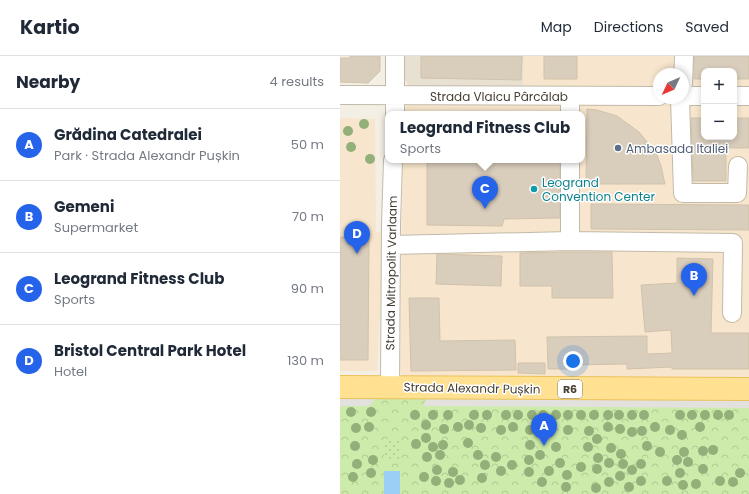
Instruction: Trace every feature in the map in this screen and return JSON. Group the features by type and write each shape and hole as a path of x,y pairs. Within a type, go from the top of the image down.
{"main road":[{"name":"Strada Alexandr Pușkin","path":"340,387 749,390"}],"street":[{"path":"395,56 395,111"},
{"path":"684,56 684,68"},
{"name":"Strada Vlaicu Pârcălab","path":"340,95 653,96"},
{"path":"570,96 570,111"},
{"path":"689,96 701,96"},
{"path":"737,96 749,96"},
{"path":"680,104 683,193 737,193 738,166"},
{"name":"Strada Mitropolit Varlaam","path":"390,387 393,163"},
{"path":"570,163 570,241"},
{"path":"391,245 570,241 733,244 732,313"}],"shaded area":[{"path":"404,56 524,56 523,90 410,87 405,80"},
{"path":"524,56 749,56 749,91 737,91 737,68 701,68 701,91 691,91 689,68 653,68 653,90 523,90"},
{"path":"416,100 653,102 653,104 689,104 689,102 701,102 701,140 737,140 737,102 749,102 749,380 404,377 400,372 403,163 585,163 585,111 404,110 408,103"},
{"path":"340,118 375,119 376,232 384,231 377,371 340,371"},
{"path":"340,396 376,397 370,406 340,406"},
{"path":"427,397 749,398 749,408 423,406"}],"green space":[{"path":"340,396 749,398 749,494 340,494"},
{"path":"384,439 400,439 400,460 384,460"}],"water":[{"path":"384,471 400,471 400,494 384,494"}],"building":[{"path":"350,56 380,56 380,71 368,83 340,82 340,58 350,58"},
{"path":"421,56 522,56 521,80 421,78"},
{"path":"544,56 577,56 577,79 544,79"},
{"path":"694,56 749,56 749,79 737,79 737,68 701,68 701,79 694,79"},
{"path":"587,109 597,110 617,116 639,132 656,153 665,184 586,184"},
{"path":"691,118 701,118 701,140 737,140 737,118 749,118 749,148 726,148 726,181 693,181"},
{"path":"427,163 560,163 560,218 504,219 502,226 427,225"},
{"path":"591,204 749,205 749,230 591,229"},
{"path":"340,237 369,238 368,360 340,360"},
{"path":"612,252 613,298 552,298 552,286 520,286 520,253"},
{"path":"437,254 502,256 501,286 436,284"},
{"path":"677,258 713,259 711,333 749,333 749,369 672,369 672,367 627,369 627,364 570,365 570,369 548,369 547,337 647,336 647,354 672,353 671,330 645,332 641,285 677,283"},
{"path":"409,298 439,298 440,341 515,340 516,370 411,371"},
{"path":"518,363 545,363 545,374 518,373"}],"place":[{"name":"Ambasada Italiei","path":"618,148"},
{"name":"Leogrand Convention Center","path":"534,189"},
{"name":"Leogrand Fitness Club","path":"485,209"},
{"name":"Bristol Central Park Hotel","path":"357,254"},
{"name":"Gemeni","path":"694,296"},
{"name":"Grădina Catedralei","path":"544,446"}]}
